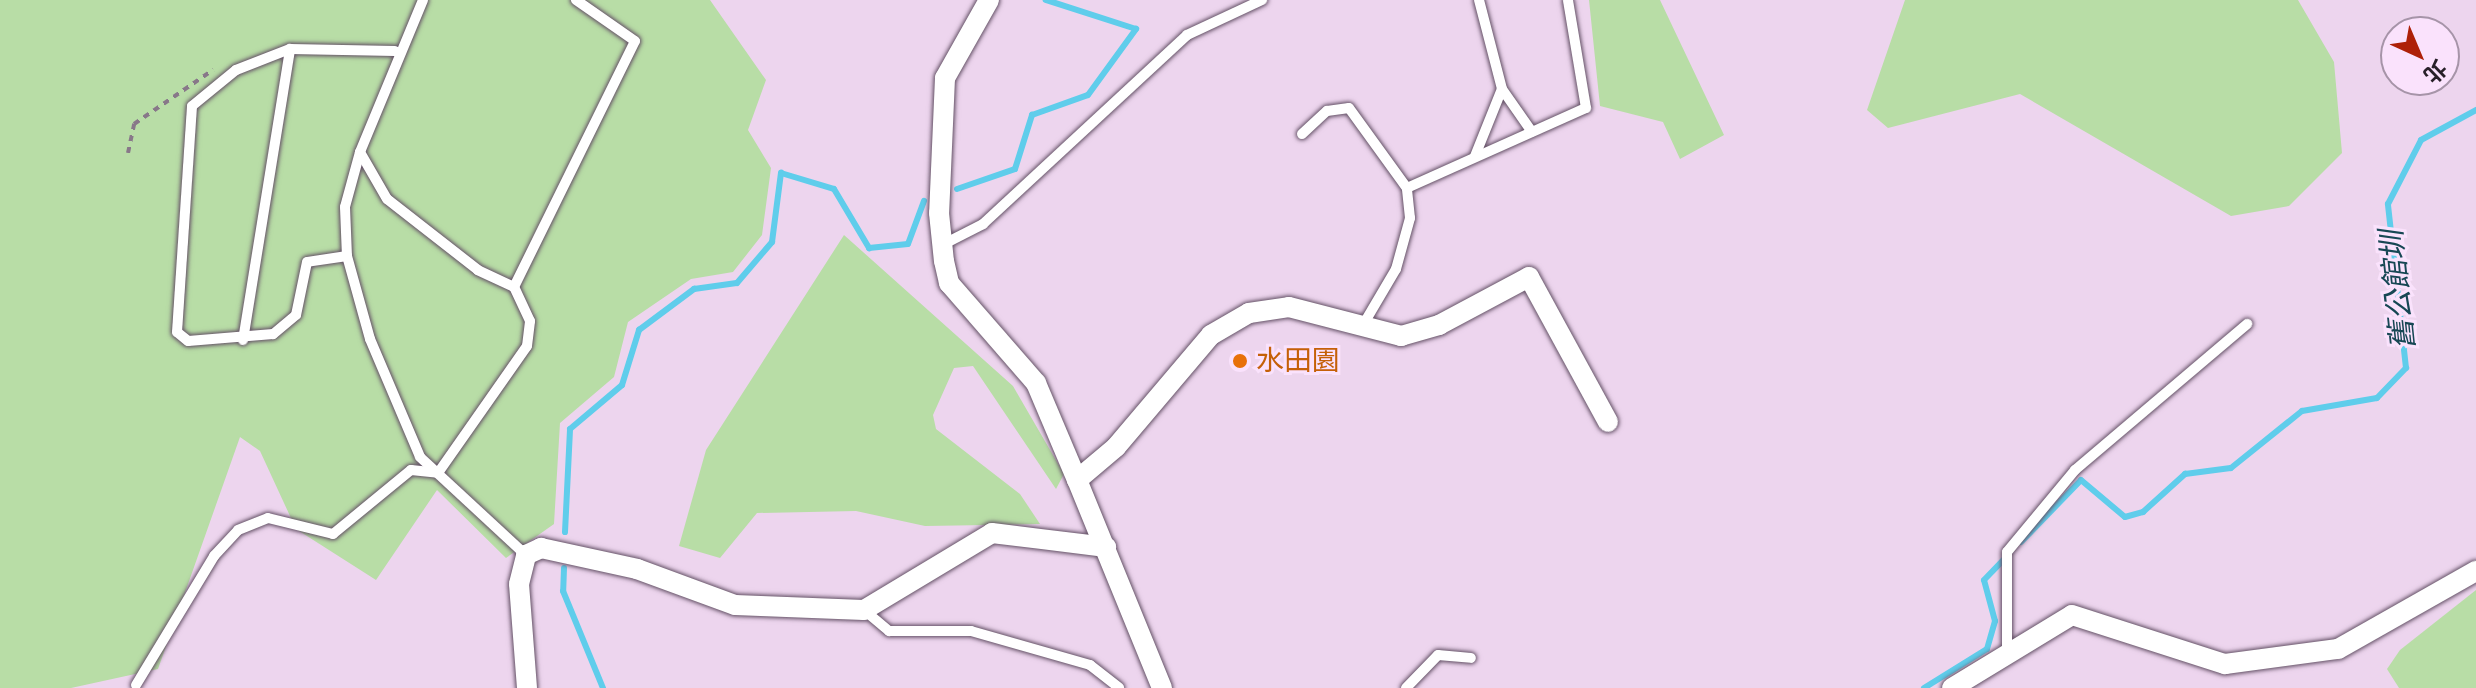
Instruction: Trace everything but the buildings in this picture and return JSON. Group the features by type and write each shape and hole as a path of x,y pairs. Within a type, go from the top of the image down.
{"street":[{"path":"989,0 945,78 944,244 949,283 1036,383 1162,688"},
{"path":"1077,480 1116,447 1211,335 1249,313 1289,307 1401,336 1426,329 1529,277 1608,422"},
{"path":"527,688 519,584 526,555 569,551 735,605 864,610 992,533 1106,547"},
{"path":"1952,688 2007,659 2072,615 2225,664 2338,649 2476,571"}],"lane":[{"path":"423,0 395,51 360,152 345,207 347,256 392,394 420,457 526,555"},
{"path":"514,287 635,41 576,0"},
{"path":"944,244 983,224 1187,35 1262,0"},
{"path":"1479,0 1502,89 1532,132"},
{"path":"1407,188 1586,108 1568,0"},
{"path":"347,256 307,262 296,315 273,334 243,340 188,341 177,332 192,106 236,70 290,49 395,51"},
{"path":"243,340 290,49"},
{"path":"1475,156 1502,89"},
{"path":"1302,134 1327,111 1349,108 1407,188 1410,218 1396,269 1363,325"},
{"path":"360,152 387,199 478,270 514,287 530,321 527,346 438,473"},
{"path":"2007,659 2007,552 2075,470 2247,324"},
{"path":"136,685 214,556 248,523 268,518 333,534 411,470 438,473"},
{"path":"864,610 889,631 971,631 1090,665 1119,688"},
{"path":"1406,688 1438,655 1471,658"}],"path":[{"path":"128,153 134,124 206,71 236,70"}],"green space":[{"path":"0,0 710,0 766,80 748,130 771,168 762,235 733,272 691,279 628,322 614,377 560,423 554,524 506,558 437,490 376,580 296,529 260,451 240,437 158,669 71,688 0,688"},
{"path":"1589,0 1660,0 1724,135 1680,159 1663,122 1600,106"},
{"path":"1905,0 2298,0 2334,62 2342,153 2289,206 2231,216 2020,94 1888,128 1867,110"},
{"path":"844,235 1013,386 1064,474 1056,489 973,366 954,368 933,415 936,429 1020,494 1040,524 925,526 856,511 757,513 720,558 679,546 706,450"},
{"path":"2476,590 2476,688 2399,688 2387,669 2400,650"}],"waterway":[{"path":"957,189 1015,169 1032,115 1088,95 1136,29 1046,0"},
{"name":"舊公館圳","path":"2021,542 2081,480 2125,517 2143,512 2185,474 2231,468 2302,411 2377,398 2406,368 2388,204 2421,140 2476,110"},
{"path":"565,532 570,429 622,385 639,330 694,289 737,283 772,242 781,173 834,189 869,248 908,244 924,201"},
{"name":"舊公館圳","path":"1924,688 1987,649 1995,621 1984,580 2008,555"},
{"path":"564,568 563,591 603,688"}],"place":[{"name":"水田園","path":"1240,361"}]}
